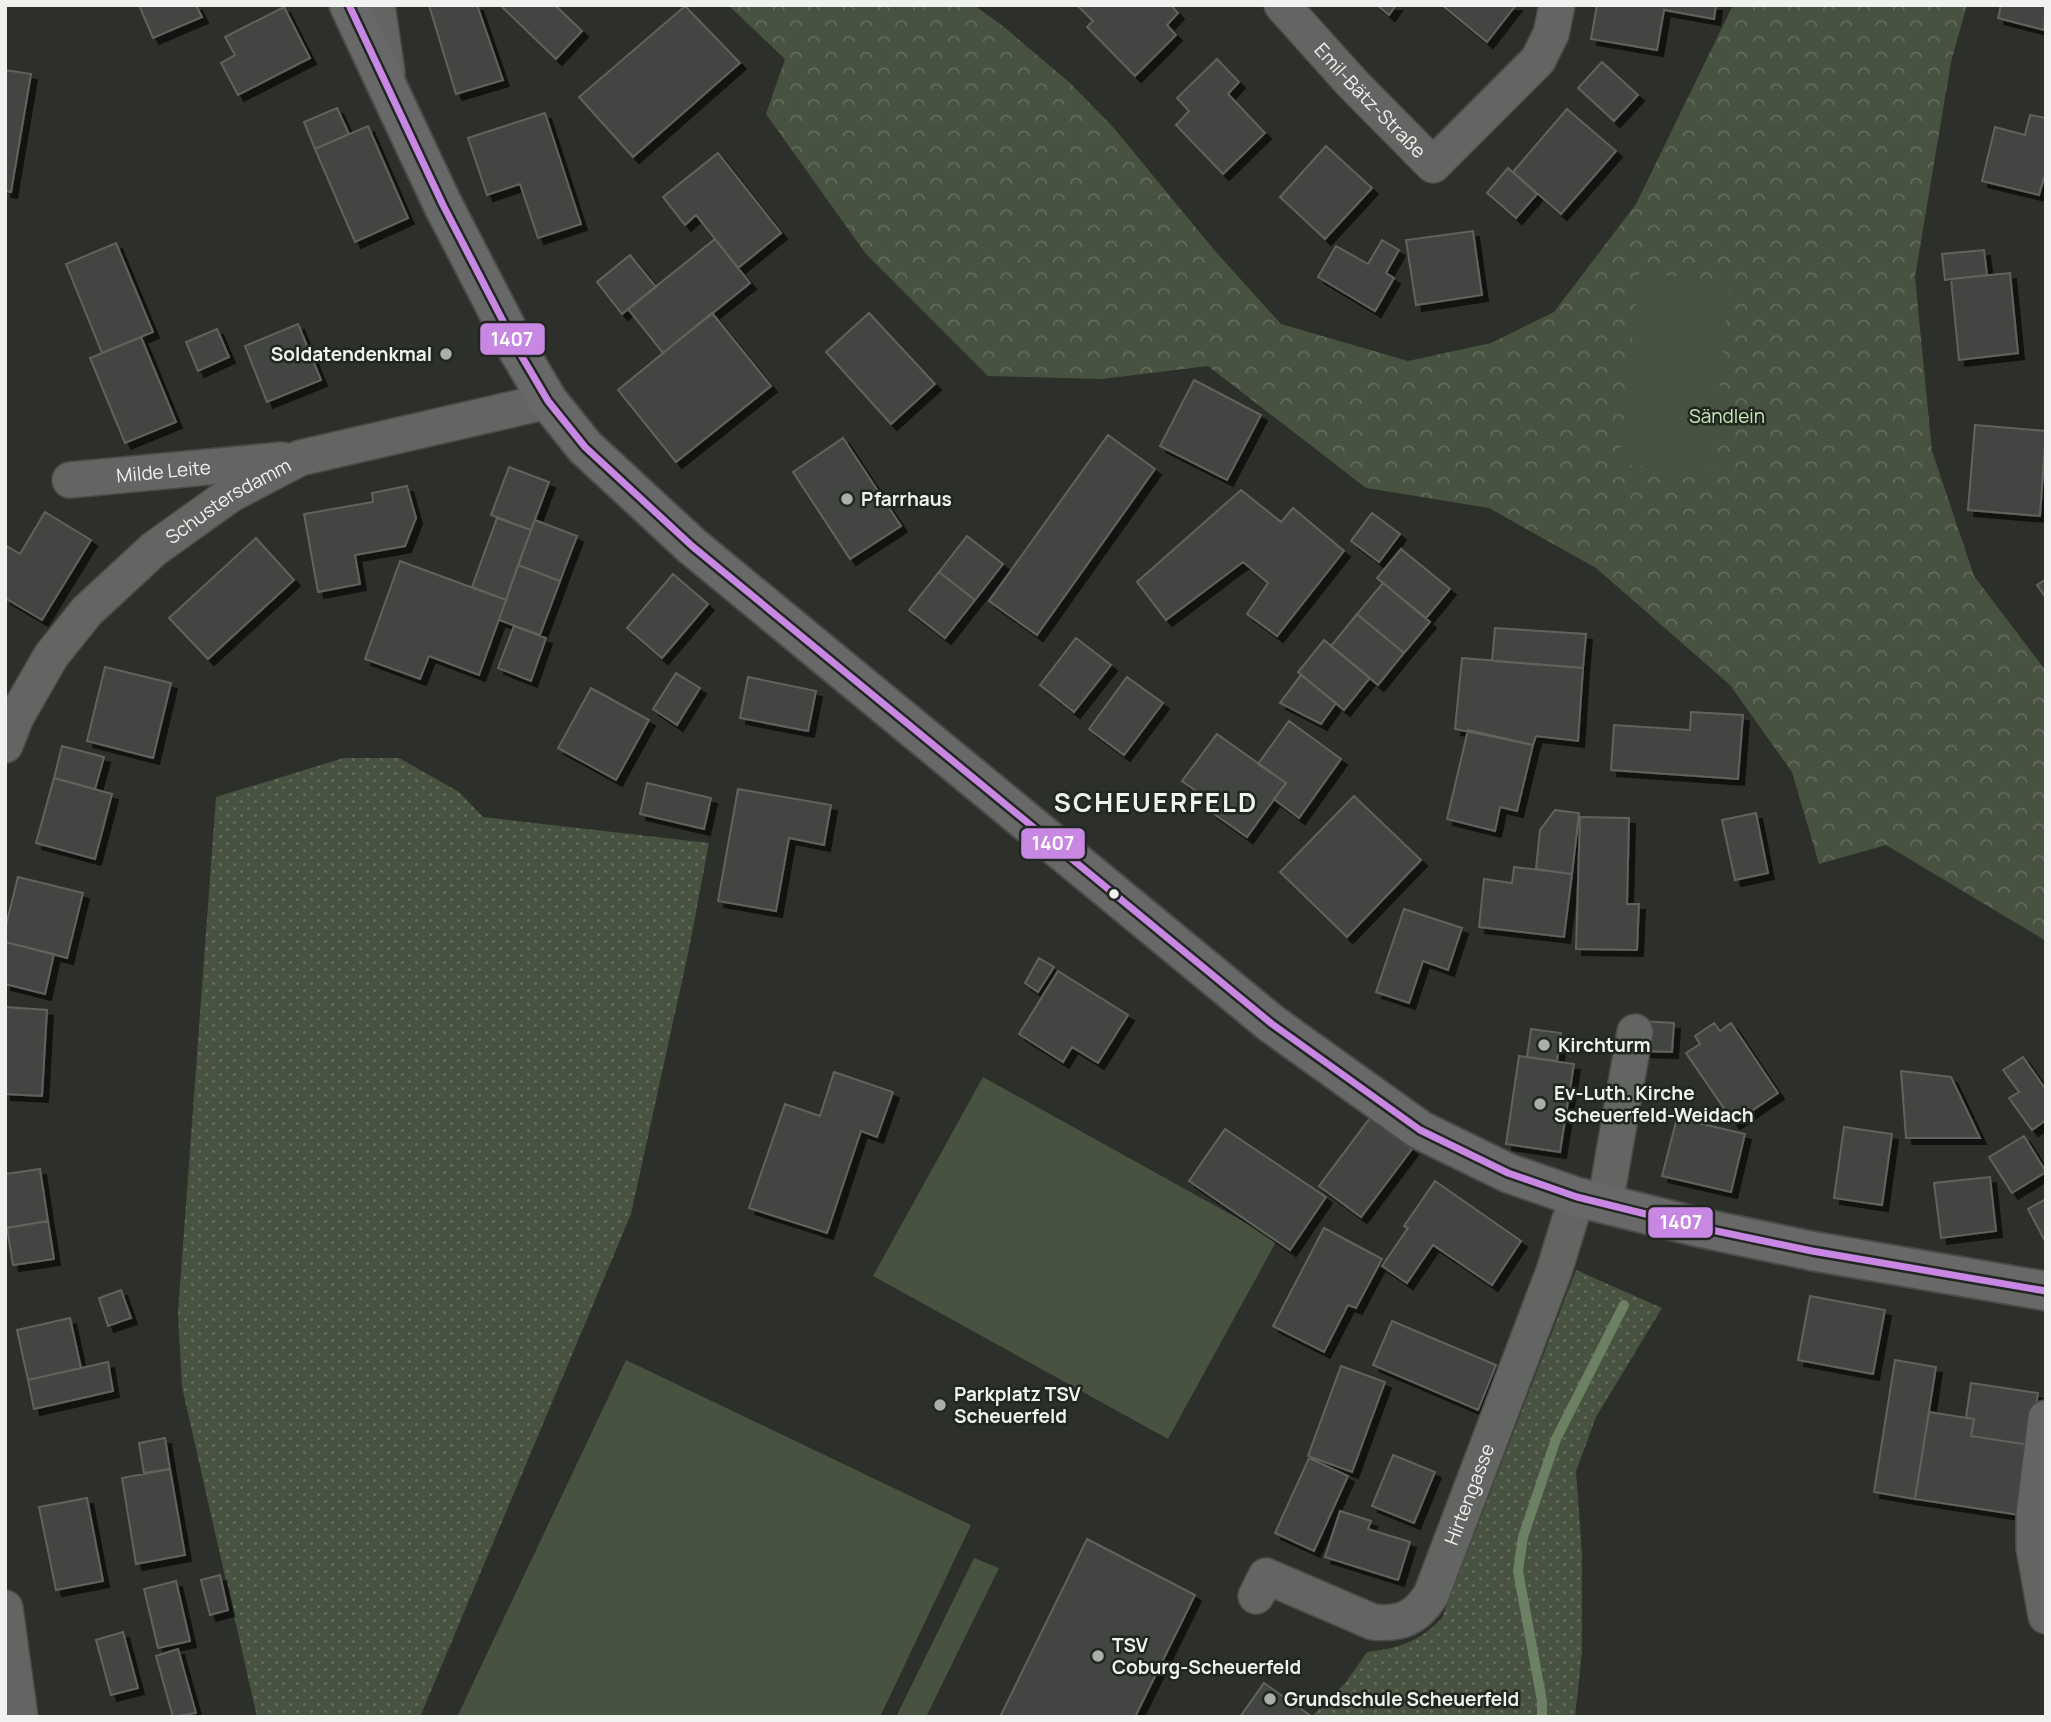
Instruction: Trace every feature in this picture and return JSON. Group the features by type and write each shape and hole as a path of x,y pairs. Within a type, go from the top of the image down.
{"street":[{"path":"349,5 443,205 518,350 548,401 585,447 692,546 1272,1024 1420,1130 1508,1173 1591,1200 1702,1228 1812,1251 2046,1291"},
{"path":"377,5 389,86"},
{"name":"Emil-Bätz-Straße","path":"1282,5 1352,83 1433,165 1538,60 1551,34 1557,5"},
{"name":"Schustersdamm","path":"5,745 16,718 51,656 87,611 154,549 231,494 300,458 548,401"},
{"name":"Milde Leite","path":"70,480 300,458"},
{"path":"1591,1200 1635,1032"},
{"name":"Hirtengasse","path":"1256,1597 1266,1576 1373,1622 1389,1624 1422,1610 1431,1595 1554,1271 1591,1200"},
{"path":"2046,1418 2034,1516 2034,1548 2046,1616"},
{"path":"5,1608 20,1717"}],"green space":[{"name":"Sändlein","path":"728,5 974,5 1069,82 1113,127 1215,251 1281,324 1408,361 1491,343 1554,312 1636,204 1733,5 1967,5 1951,62 1915,277 1932,451 1974,576 2046,671 2046,941 1886,845 1819,864 1792,772 1730,685 1596,568 1489,508 1366,488 1208,366 1102,379 988,376 866,254 766,114 785,59"},
{"path":"1639,273 1730,281 1711,473 1619,464"},
{"path":"344,758 399,758 459,792 483,817 709,843 689,949 631,1214 420,1717 257,1717 182,1387 178,1313 216,797"},
{"path":"983,1077 1277,1240 1168,1439 873,1276"},
{"path":"1576,1270 1662,1308 1596,1417 1576,1471 1582,1554 1582,1652 1575,1717 1311,1717 1346,1682 1367,1652 1417,1638 1442,1618"},
{"path":"626,1360 971,1525 880,1717 457,1717"},
{"path":"974,1558 999,1568 926,1717 896,1717"}],"building":[{"path":"139,5 196,5 202,17 153,38"},
{"path":"429,5 477,5 503,80 456,94"},
{"path":"500,5 555,5 582,31 556,59"},
{"path":"1171,5 1178,13 1167,25 1176,35 1135,76 1087,27 1093,21 1079,7"},
{"path":"1377,5 1396,5 1389,15"},
{"path":"1442,5 1516,5 1487,42"},
{"path":"1597,5 1716,5 1714,19 1664,10 1657,50 1591,39"},
{"path":"2001,5 2046,5 2044,30 1998,18"},
{"path":"685,6 740,63 633,157 579,97"},
{"path":"284,7 310,58 238,95 221,63 235,55 225,37"},
{"path":"1217,59 1239,82 1228,94 1265,133 1223,174 1176,125 1189,111 1177,98"},
{"path":"1602,62 1638,95 1614,121 1578,88"},
{"path":"5,70 31,74 11,192 5,191"},
{"path":"337,108 349,134 315,149 304,122"},
{"path":"1567,109 1616,151 1561,214 1513,172"},
{"path":"545,113 581,224 538,238 520,184 487,195 468,138"},
{"path":"2030,115 2046,118 2046,179 2044,178 2039,195 1982,181 1995,127 2025,135"},
{"path":"368,126 408,218 355,242 315,149"},
{"path":"1326,146 1372,188 1325,239 1280,197"},
{"path":"718,153 781,233 738,268 696,215 685,225 663,197"},
{"path":"1508,168 1537,194 1516,218 1487,193"},
{"path":"1473,231 1482,295 1416,305 1406,240"},
{"path":"715,239 750,283 663,353 628,309"},
{"path":"1382,240 1399,250 1386,273 1394,278 1375,311 1318,277 1336,246 1368,264"},
{"path":"116,243 153,332 102,353 66,264"},
{"path":"1984,250 1987,275 1945,280 1942,254"},
{"path":"630,255 656,287 622,314 597,282"},
{"path":"2010,273 2018,353 1959,360 1951,279"},
{"path":"712,313 771,386 676,462 618,390"},
{"path":"869,313 935,384 891,424 826,352"},
{"path":"298,324 321,380 267,402 245,346"},
{"path":"217,329 229,357 198,371 186,342"},
{"path":"141,337 176,422 125,443 90,358"},
{"path":"1194,380 1261,415 1227,480 1160,446"},
{"path":"1975,425 2046,431 2040,516 1968,510"},
{"path":"1108,435 1155,469 1037,635 989,601"},
{"name":"Pfarrhaus","path":"843,438 901,526 850,559 793,472"},
{"path":"509,467 549,482 531,530 491,515"},
{"path":"407,486 416,518 405,546 355,555 360,584 318,592 304,514 373,502 372,493"},
{"path":"1241,490 1281,522 1293,508 1344,551 1277,636 1247,614 1268,583 1243,562 1166,620 1137,582"},
{"path":"45,512 91,540 42,620 5,598 5,545 20,554"},
{"path":"1372,513 1400,534 1379,562 1351,541"},
{"path":"497,518 531,530 506,600 472,587"},
{"path":"535,520 577,536 560,581 518,565"},
{"path":"967,536 1003,564 975,600 939,572"},
{"path":"256,538 294,580 208,659 169,618"},
{"path":"1401,549 1450,589 1426,618 1377,578"},
{"path":"400,561 506,600 479,675 429,656 420,679 365,659"},
{"path":"518,565 560,581 540,635 499,620"},
{"path":"939,572 975,600 945,638 909,610"},
{"path":"673,574 708,604 662,658 627,628"},
{"path":"2046,579 2046,598 2037,585"},
{"path":"1383,583 1430,622 1404,653 1357,614"},
{"path":"1357,614 1404,653 1378,685 1331,646"},
{"path":"514,626 546,638 531,681 498,668"},
{"path":"1495,628 1586,634 1583,668 1492,661"},
{"path":"1076,638 1111,665 1074,712 1040,685"},
{"path":"1324,640 1370,678 1344,710 1298,672"},
{"path":"1462,658 1583,668 1578,741 1536,736 1533,745 1455,729"},
{"path":"105,667 171,683 153,758 87,741"},
{"path":"676,673 700,688 677,725 653,709"},
{"path":"1301,675 1336,703 1321,724 1280,703"},
{"path":"748,677 816,691 808,731 740,718"},
{"path":"1127,677 1163,703 1124,755 1089,729"},
{"path":"591,688 649,720 616,780 558,748"},
{"path":"1691,712 1743,715 1738,779 1611,770 1614,725 1690,730"},
{"path":"1289,721 1341,759 1299,818 1274,799 1286,783 1258,764"},
{"path":"1468,730 1533,745 1517,811 1500,807 1495,831 1447,819"},
{"path":"1217,734 1286,783 1247,837 1210,811 1215,805 1182,781"},
{"path":"62,746 104,757 95,789 54,778"},
{"path":"54,778 112,794 95,859 36,843"},
{"path":"647,783 711,798 704,829 640,814"},
{"path":"738,789 831,805 824,845 789,838 776,911 718,901"},
{"path":"1354,796 1421,860 1347,937 1280,872"},
{"path":"1555,810 1579,813 1572,874 1536,869 1540,830"},
{"path":"1756,813 1768,873 1735,880 1722,820"},
{"path":"1580,817 1629,818 1627,904 1639,904 1637,950 1576,949"},
{"path":"1514,867 1572,874 1564,937 1479,927 1484,879 1512,883"},
{"path":"18,877 83,893 67,958 5,942 5,929"},
{"path":"1404,909 1462,928 1448,970 1423,961 1409,1003 1376,992"},
{"path":"5,942 54,954 45,994 5,984"},
{"path":"1039,958 1054,967 1038,992 1025,983"},
{"path":"1058,971 1128,1015 1098,1063 1072,1047 1063,1062 1019,1034"},
{"path":"5,1007 47,1010 42,1096 5,1094"},
{"path":"1640,1021 1674,1023 1672,1052 1638,1051"},
{"path":"1714,1023 1720,1031 1731,1023 1778,1093 1734,1123 1686,1053 1700,1044 1695,1036"},
{"name":"Kirchturm","path":"1531,1029 1561,1033 1557,1061 1527,1057"},
{"name":"Ev-Luth. Kirche Scheuerfeld-Weidach","path":"1519,1056 1574,1064 1560,1152 1506,1144"},
{"path":"2023,1057 2046,1090 2046,1120 2032,1130 2009,1098 2019,1092 2003,1070"},
{"path":"1901,1071 1951,1077 1980,1138 1906,1138"},
{"path":"834,1072 893,1092 877,1137 861,1131 827,1233 749,1208 785,1104 820,1116"},
{"path":"1370,1118 1412,1149 1361,1217 1319,1186"},
{"path":"1677,1118 1745,1134 1731,1192 1662,1176"},
{"path":"1844,1127 1892,1134 1882,1205 1834,1198"},
{"path":"1225,1129 1326,1197 1290,1250 1189,1181"},
{"path":"2024,1136 2046,1172 2012,1193 1989,1157"},
{"path":"40,1169 48,1221 5,1228 5,1174"},
{"path":"1990,1177 1996,1231 1941,1238 1934,1183"},
{"path":"1435,1181 1521,1241 1492,1285 1433,1245 1407,1283 1382,1266 1408,1228 1404,1226"},
{"path":"2046,1199 2046,1243 2028,1209"},
{"path":"48,1221 54,1259 13,1265 7,1228"},
{"path":"1324,1228 1382,1259 1356,1308 1348,1305 1324,1352 1273,1326"},
{"path":"121,1290 131,1318 108,1326 99,1298"},
{"path":"1810,1296 1885,1310 1873,1374 1798,1360"},
{"path":"70,1318 81,1368 28,1380 17,1330"},
{"path":"1392,1321 1496,1365 1478,1410 1373,1365"},
{"path":"1895,1360 1936,1367 1915,1499 1874,1492"},
{"path":"108,1362 113,1391 34,1409 28,1380"},
{"path":"1341,1366 1385,1382 1352,1472 1308,1456"},
{"path":"1971,1383 2038,1393 2030,1445 1971,1436 1974,1419 1966,1418"},
{"path":"1929,1412 1974,1419 1971,1436 2030,1445 2020,1515 1915,1499"},
{"path":"165,1438 170,1469 144,1473 139,1443"},
{"path":"1393,1455 1435,1472 1414,1523 1372,1506"},
{"path":"1309,1458 1348,1476 1314,1551 1275,1533"},
{"path":"170,1469 185,1555 136,1564 122,1478"},
{"path":"87,1498 103,1581 56,1590 39,1507"},
{"path":"1340,1511 1371,1521 1368,1529 1410,1542 1398,1580 1325,1557"},
{"name":"TSV Coburg-Scheuerfeld","path":"1087,1539 1195,1595 1135,1717 1000,1717"},
{"path":"220,1575 228,1610 210,1615 201,1580"},
{"path":"176,1581 190,1641 158,1648 144,1589"},
{"path":"123,1632 138,1688 111,1695 96,1640"},
{"path":"178,1649 196,1713 173,1717 156,1656"},
{"name":"Grundschule Scheuerfeld","path":"1264,1683 1311,1716 1311,1717 1240,1717"}],"waterway":[{"path":"1542,1717 1542,1701 1518,1571 1523,1537 1556,1439 1624,1305"}],"transit line":[{"name":"1407","path":"349,5 443,205 518,350 548,401 585,447 692,546 1272,1024 1420,1130 1508,1173 1577,1197 1702,1228 1812,1251 2046,1291"}],"place":[{"name":"Soldatendenkmal","path":"446,354"},
{"name":"Pfarrhaus","path":"847,499"},
{"name":"Kirchturm","path":"1544,1045"},
{"name":"Ev-Luth. Kirche Scheuerfeld-Weidach","path":"1540,1104"},
{"name":"Parkplatz TSV Scheuerfeld","path":"940,1405"},
{"name":"TSV Coburg-Scheuerfeld","path":"1098,1656"},
{"name":"Grundschule Scheuerfeld","path":"1270,1699"}],"district":[{"name":"SCHEUERFELD","path":"1156,802"}]}
